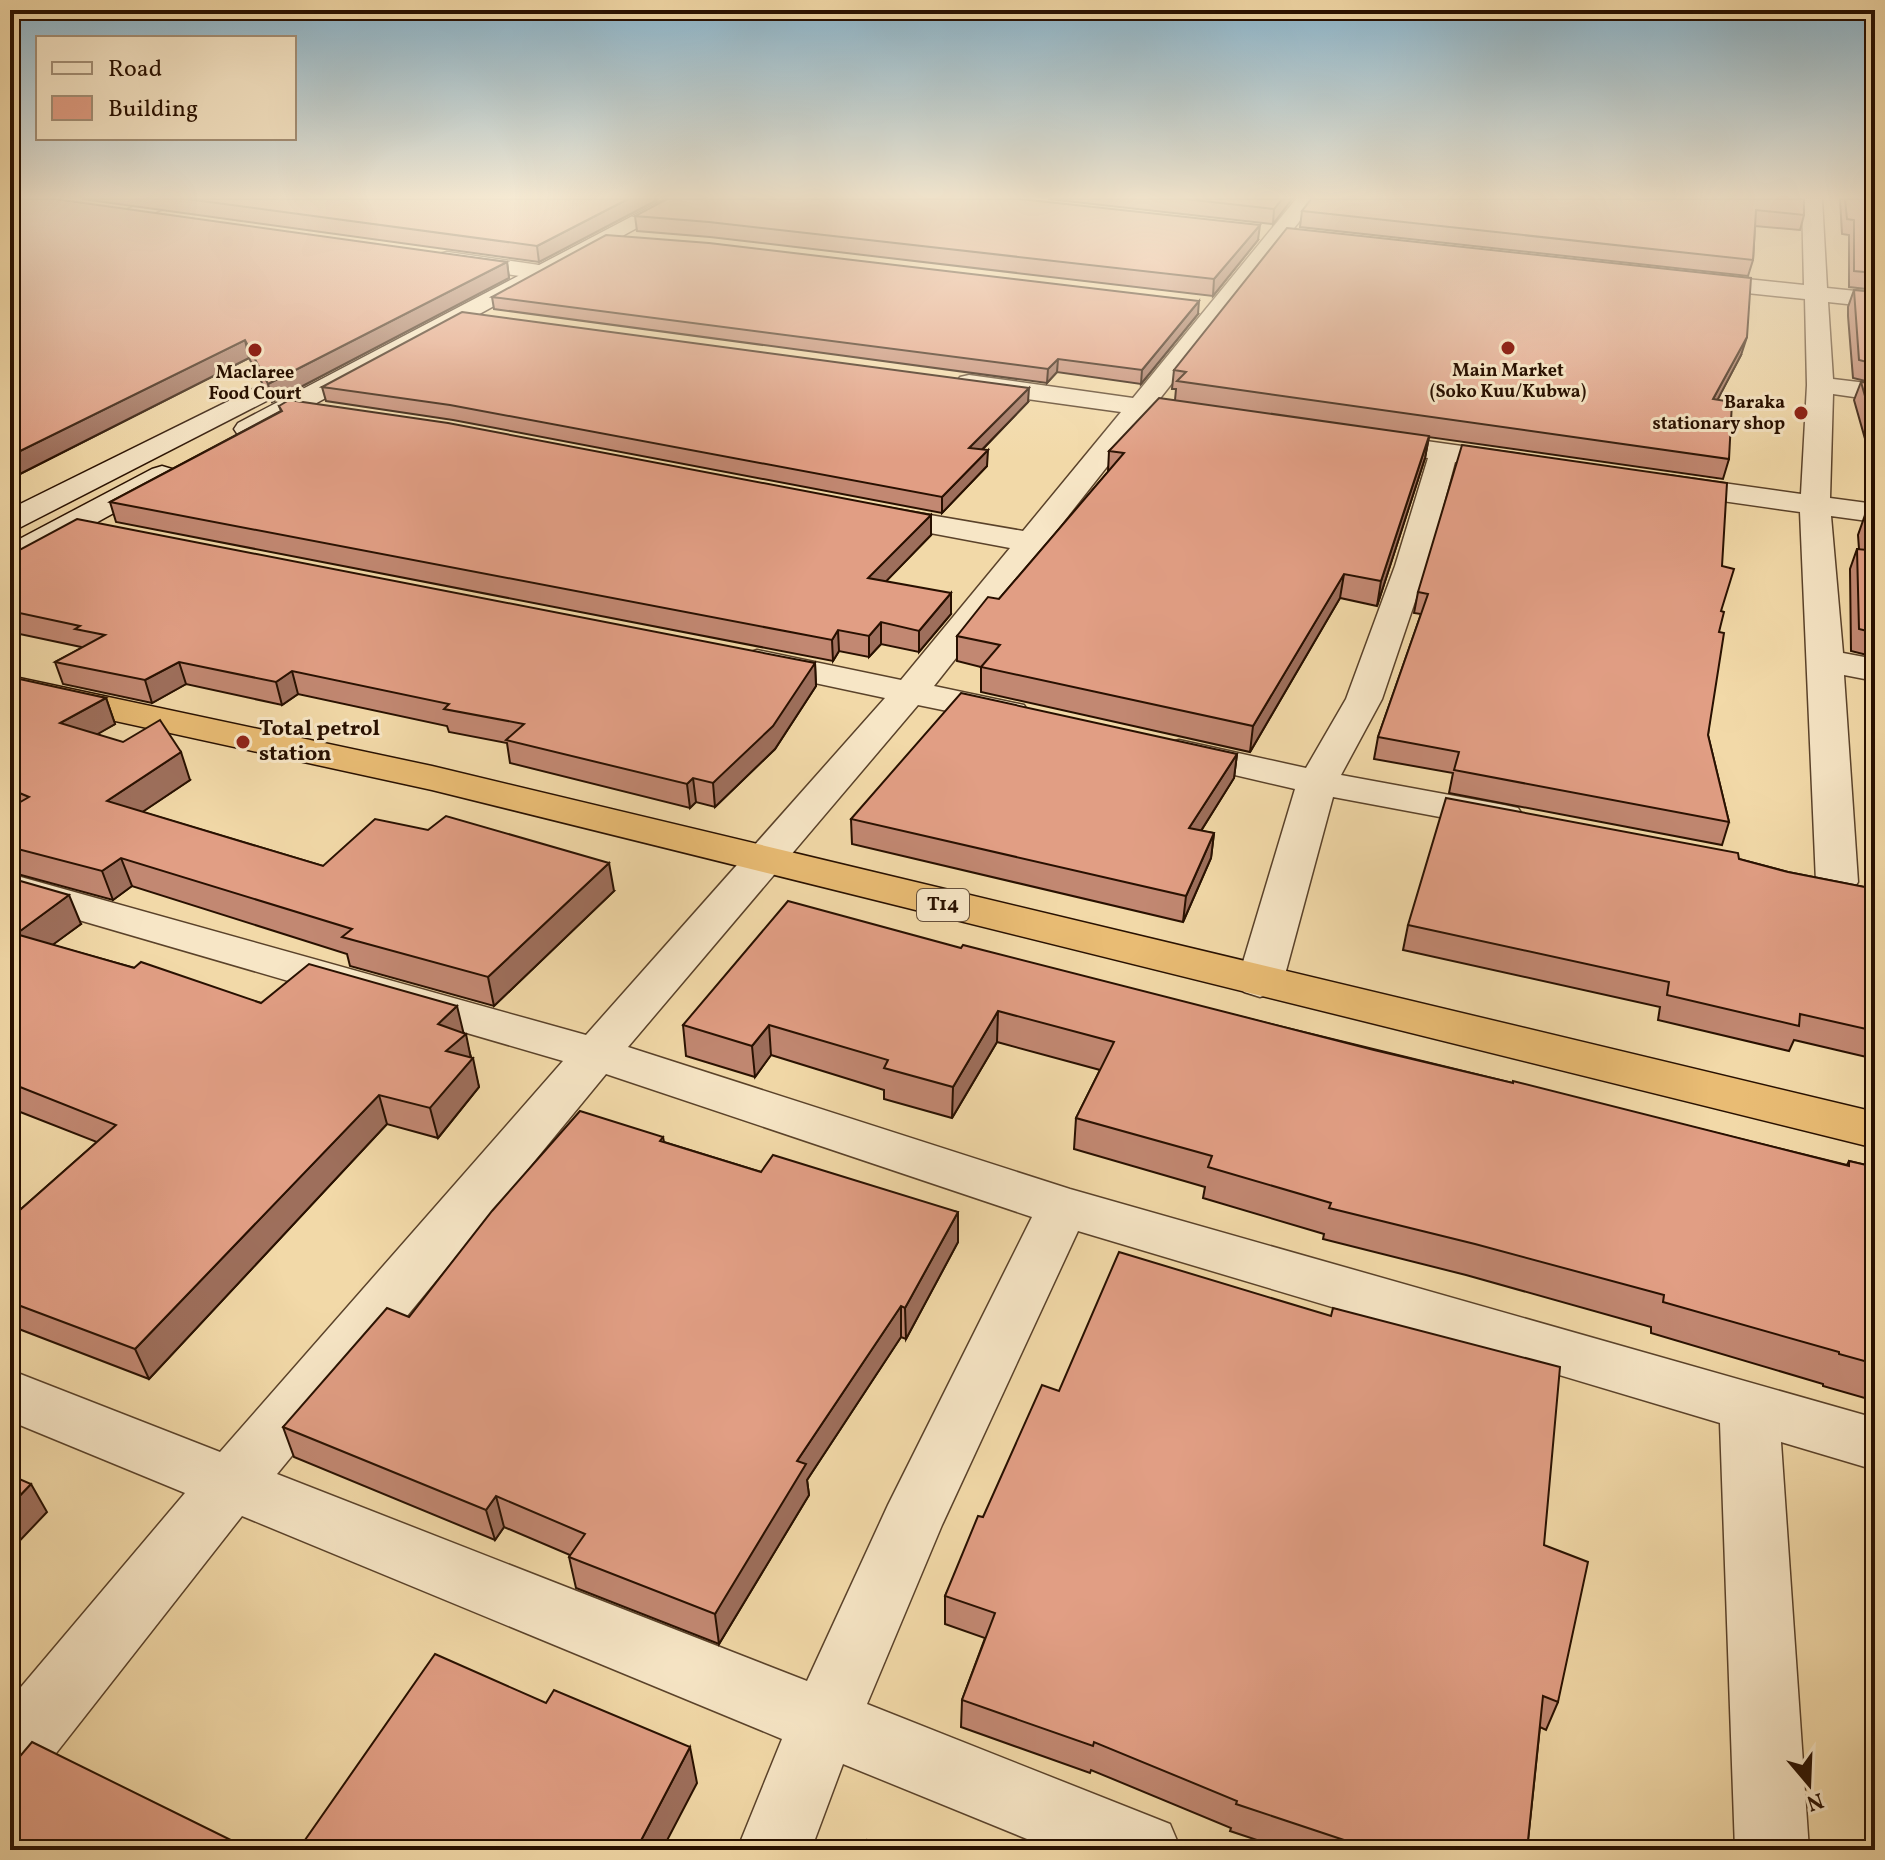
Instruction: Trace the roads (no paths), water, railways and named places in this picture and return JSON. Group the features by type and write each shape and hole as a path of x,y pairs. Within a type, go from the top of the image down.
{"highway":[{"name":"T14","path":"10,687 432,778 766,862 1875,1130"}],"street":[{"path":"10,521 468,286"},
{"path":"221,444 514,286"},
{"path":"10,1755 232,1482 596,1054 766,862 911,691 1237,286"},
{"path":"1739,286 1875,300"},
{"path":"1817,286 1820,385 1815,504 1826,661 1821,879 1875,890"},
{"path":"1189,303 1220,307"},
{"path":"460,315 506,321"},
{"path":"949,380 1186,413"},
{"path":"1820,385 1875,392"},
{"path":"290,407 334,414"},
{"path":"1337,436 1539,466"},
{"path":"1260,982 1317,782 1364,699 1411,566 1444,452"},
{"path":"10,557 180,466"},
{"path":"1633,480 1875,513"},
{"path":"840,507 1031,542"},
{"path":"70,525 117,534"},
{"path":"724,654 1046,721"},
{"path":"1826,661 1875,670"},
{"path":"1152,745 1317,782 1541,824"},
{"path":"10,887 596,1054 1063,1207 1875,1444"},
{"path":"774,1850 823,1721 974,1388 1063,1207"},
{"path":"10,1395 1144,1850"},
{"path":"1749,1405 1772,1850"}],"place":[{"name":"Main Market (Soko Kuu/Kubwa)","path":"1508,348"},
{"name":"Maclaree Food Court","path":"255,350"},
{"name":"Baraka stationary shop","path":"1801,413"},
{"name":"Total petrol station","path":"243,742"}]}
